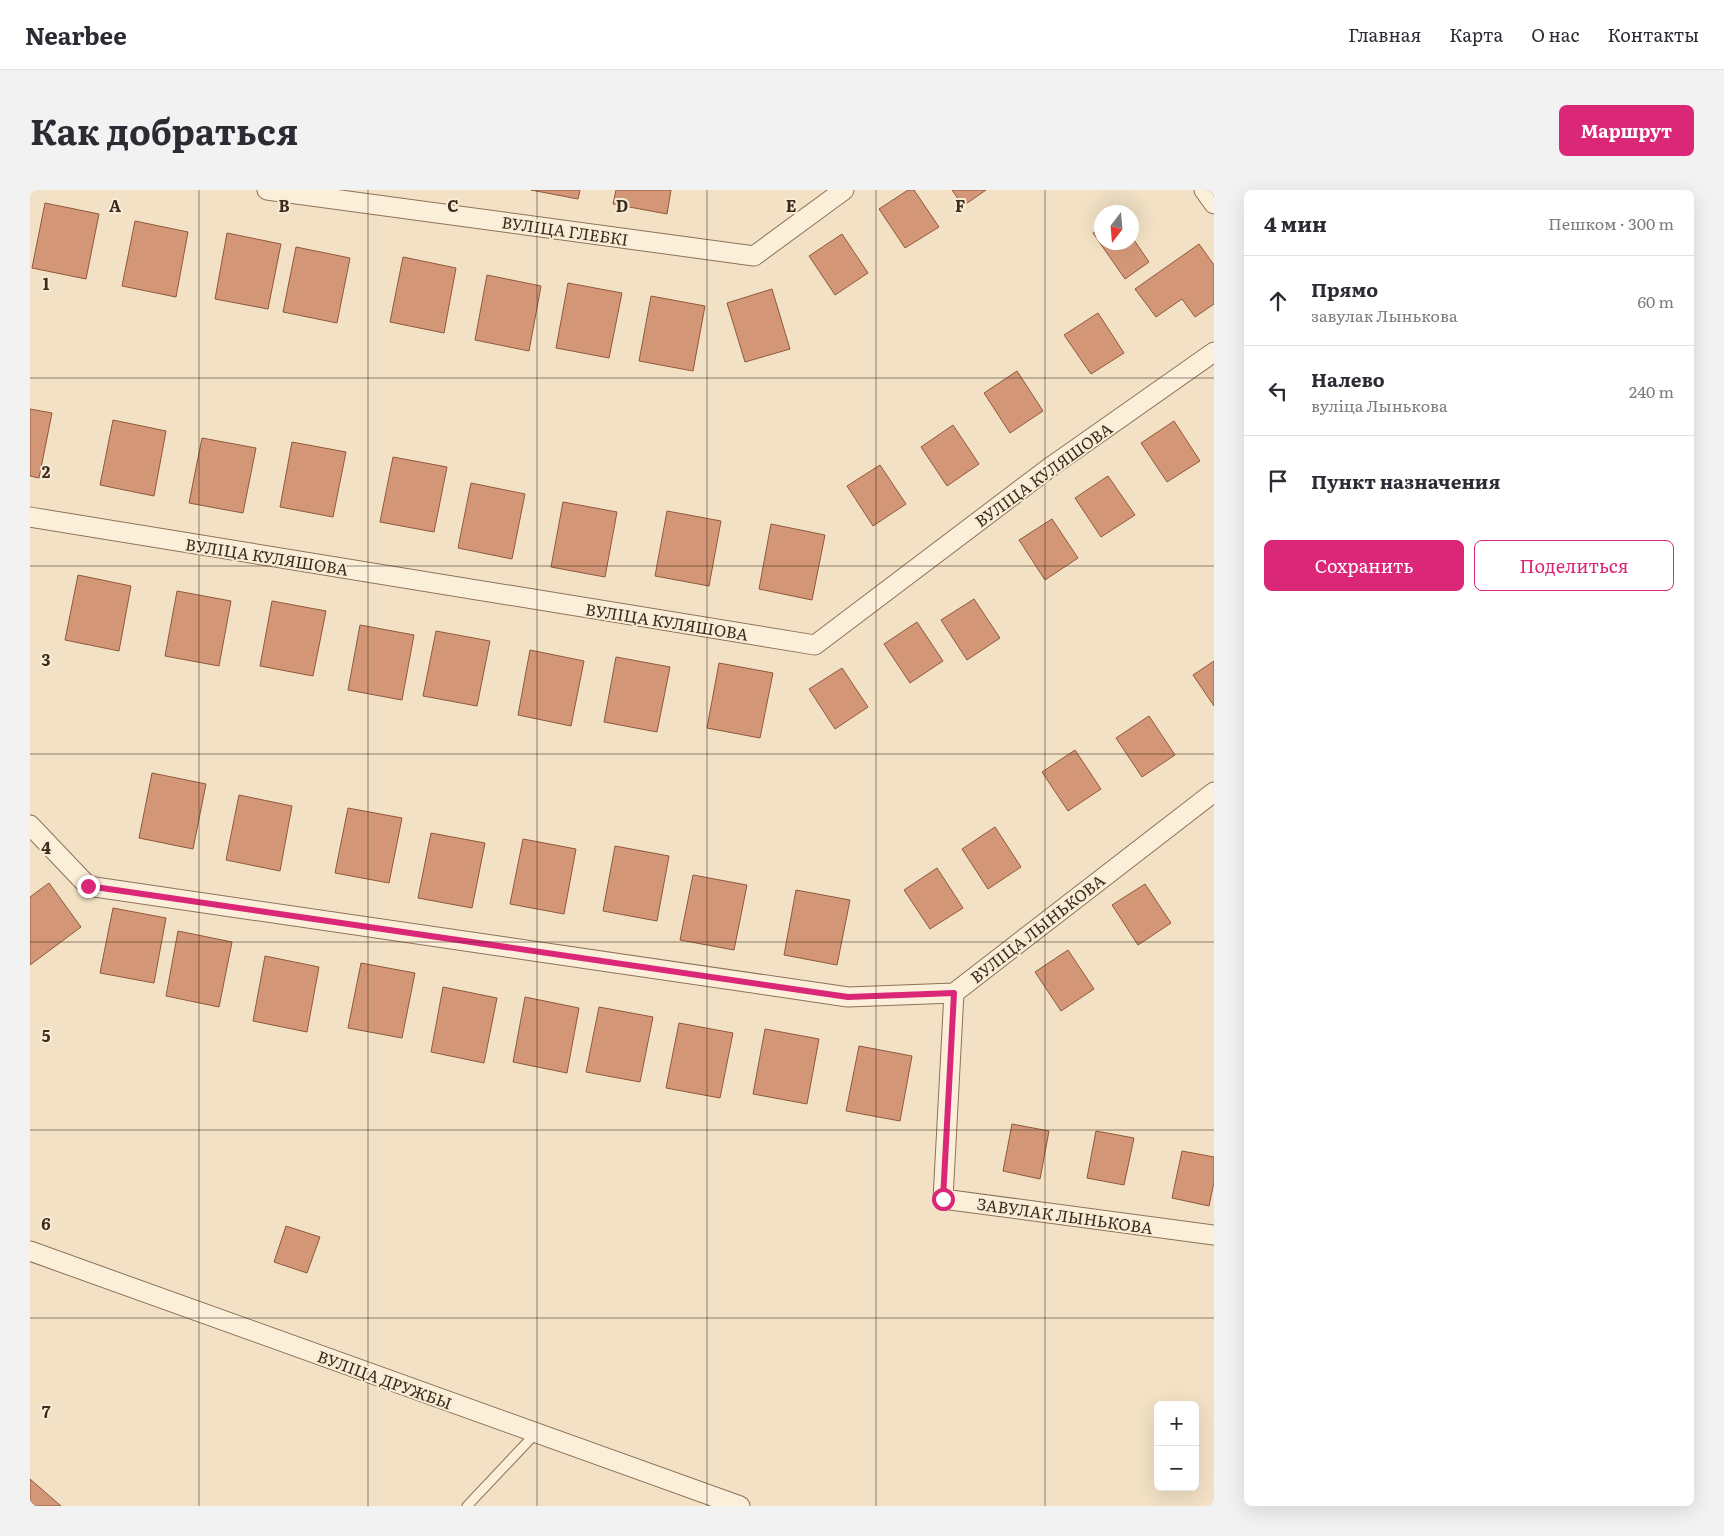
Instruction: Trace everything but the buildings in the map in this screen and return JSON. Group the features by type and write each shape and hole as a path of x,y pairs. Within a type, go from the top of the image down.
{"street":[{"name":"ВУЛІЦА ГЛЕБКІ","path":"267,190 754,256 844,190"},
{"path":"1204,190 1214,204"},
{"name":"ВУЛІЦА КУЛЯШОВА","path":"30,517 815,645 1049,468 1214,352"},
{"name":"ВУЛІЦА ЛЫНЬКОВА","path":"30,825 88,886 848,997 954,993 1214,792"},
{"name":"ЗАВУЛАК ЛЫНЬКОВА","path":"954,993 943,1199 1214,1235"},
{"name":"ВУЛІЦА ДРУЖБЫ","path":"30,1251 740,1506"}],"lane":[{"path":"467,1506 536,1433"}],"route":[{"path":"88,886 848,997 954,993 943,1199"}]}
